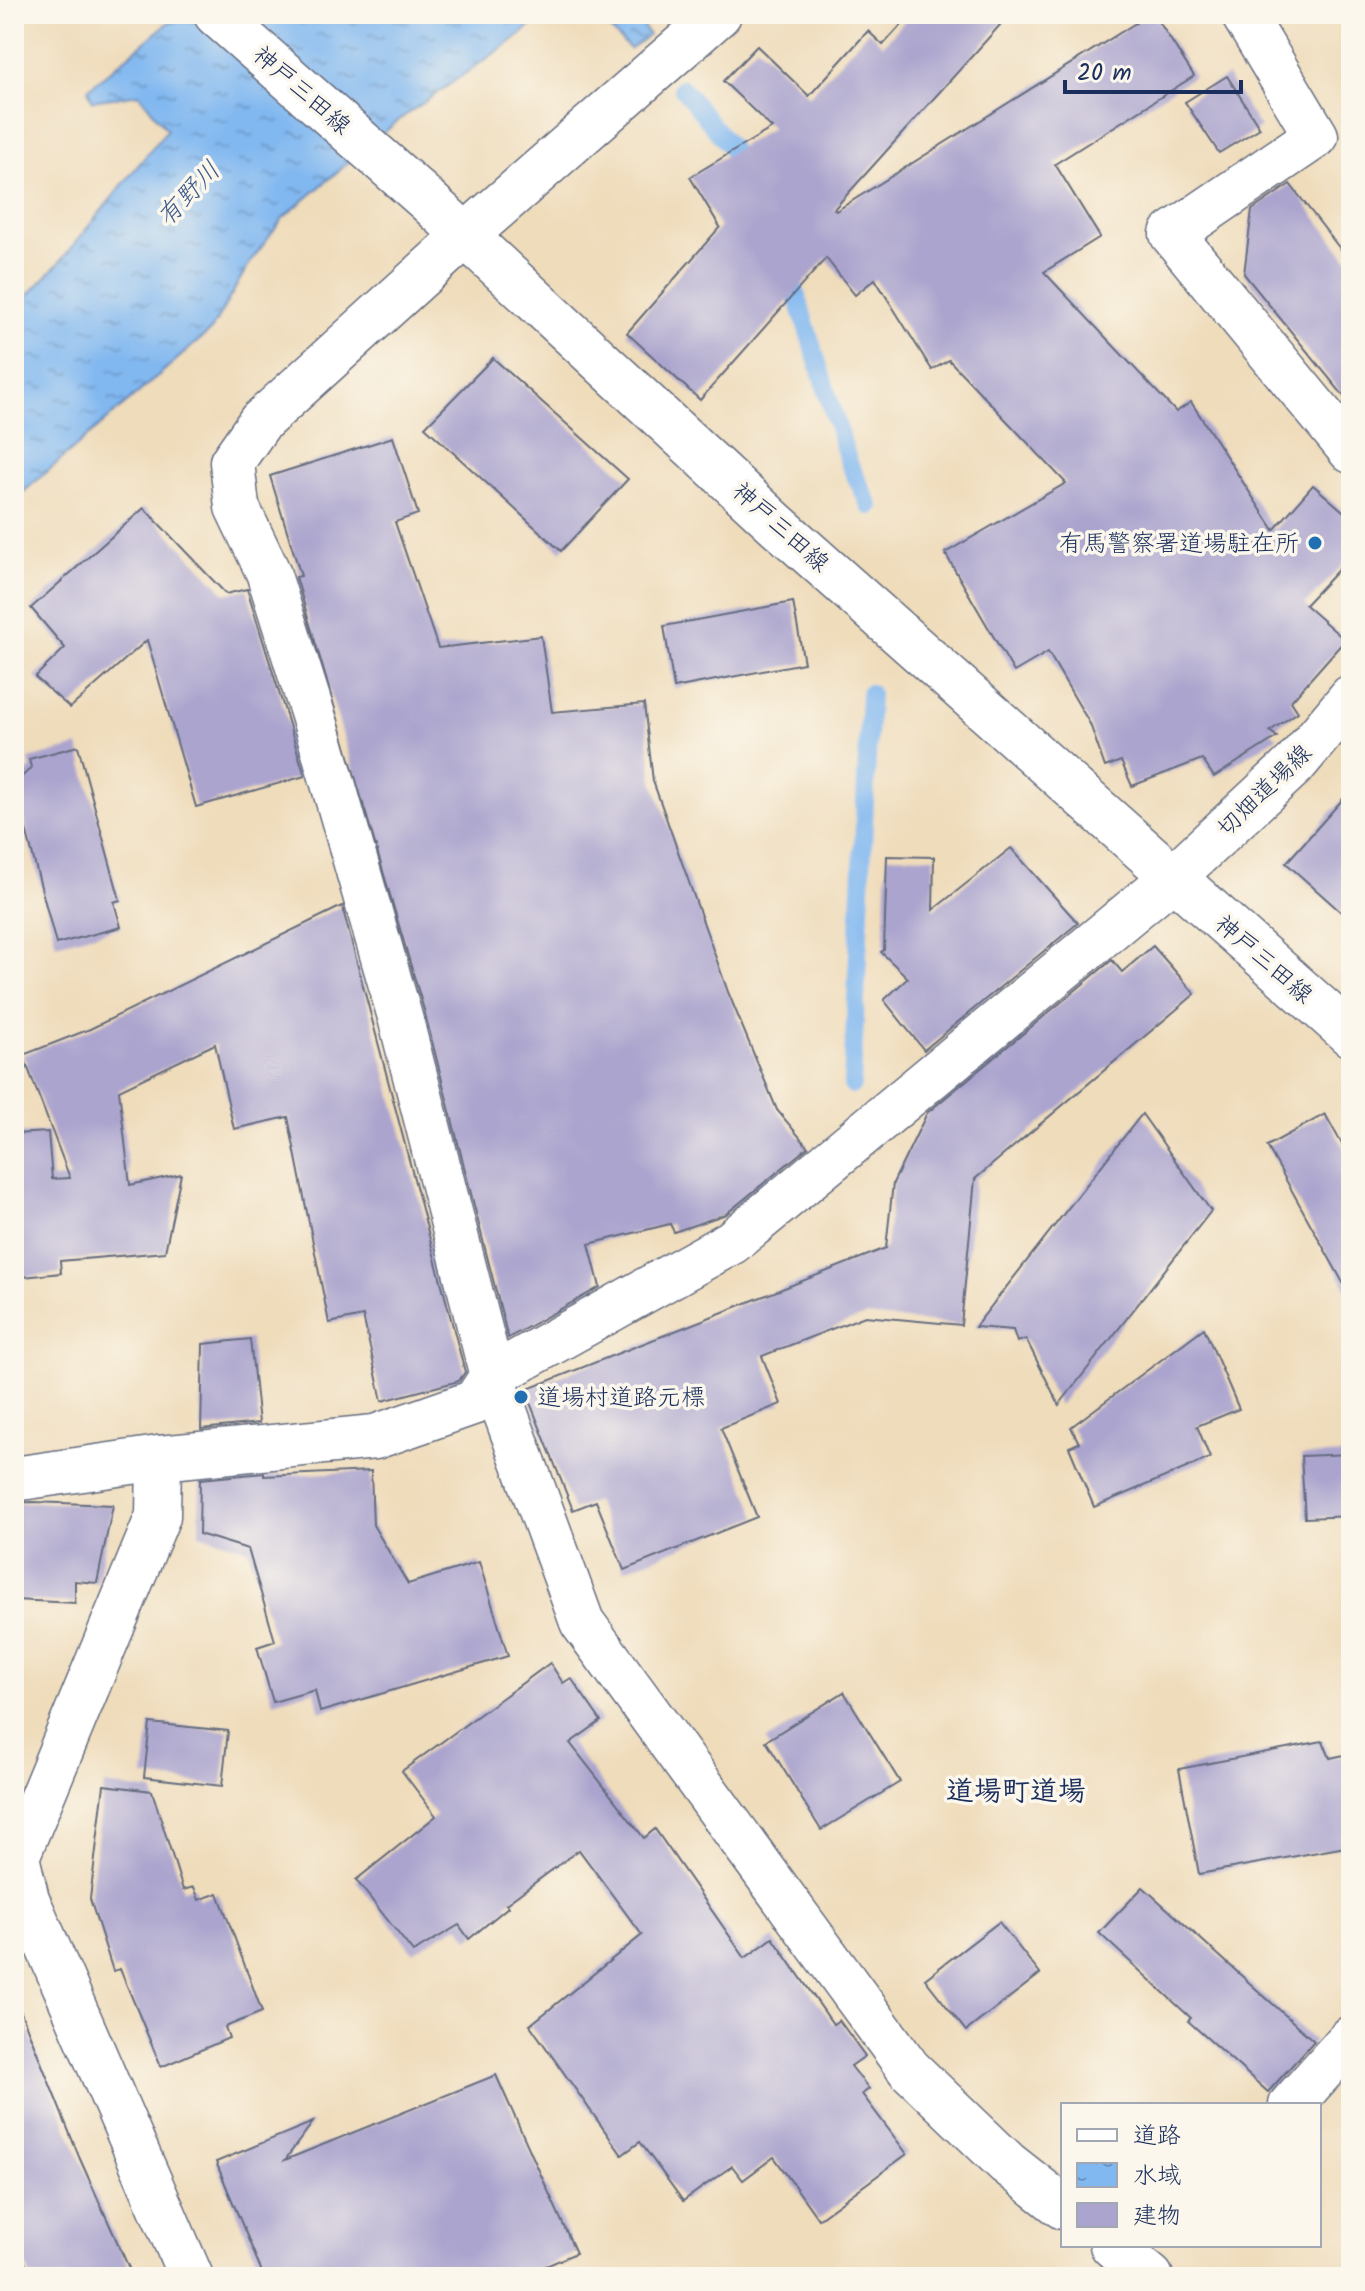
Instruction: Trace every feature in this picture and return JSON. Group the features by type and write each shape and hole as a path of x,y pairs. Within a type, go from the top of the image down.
{"street":[{"name":"神戸三田線","path":"216,14 465,236 775,523 1351,1035"},
{"path":"719,14 465,236 260,422 232,462 237,507 268,572 318,731 400,1017 492,1376 582,1622 909,2069 1007,2163 1061,2205"},
{"path":"1243,14 1316,136 1172,234 1351,451"},
{"name":"切畑道場線","path":"14,1479 159,1458 375,1437 475,1402 492,1376 732,1242 1172,878 1296,763 1351,697"},
{"path":"159,1458 158,1516 17,1857 20,1902 191,2277"},
{"path":"1293,2103 1351,2038"}],"water":[{"name":"有野川","path":"284,14 544,14 519,36 400,119 283,218 249,264 211,330 14,500 14,310 59,263 167,130 139,94 92,101 88,89 169,22 193,21 228,36"},
{"path":"594,14 634,14 649,35 630,49"}],"building":[{"path":"911,14 1010,14 834,209 836,211 1150,14 1154,14 1194,76 1055,164 1100,237 1044,272 1176,412 1191,402 1274,530 1313,485 1351,518 1351,556 1305,605 1345,640 1291,701 1298,712 1270,731 1277,737 1214,777 1202,759 1132,786 1121,761 1105,767 1090,724 1048,652 1014,672 945,553 1066,483 949,360 932,370 875,279 855,295 826,258 700,400 627,333 720,227 690,177 772,128 723,81 757,46 809,96 868,31 883,45"},
{"path":"1227,76 1260,128 1219,153 1185,102"},
{"path":"1290,184 1351,263 1351,405 1244,274 1252,210"},
{"path":"493,358 628,479 561,551 425,427"},
{"path":"393,437 418,514 395,522 438,648 541,636 552,712 644,704 653,781 728,992 777,1110 808,1147 726,1214 674,1232 670,1224 589,1244 600,1287 508,1338 424,1010 296,577 301,576 270,476"},
{"path":"144,508 226,594 247,589 305,776 196,807 147,640 70,708 35,677 65,648 31,608"},
{"path":"793,602 804,663 674,688 664,626"},
{"path":"78,746 120,900 114,902 121,927 56,944 14,784 31,768 29,759"},
{"path":"1351,790 1351,921 1286,863"},
{"path":"1011,848 1078,923 924,1050 884,1000 908,978 881,952 884,950 887,856 934,857 933,910"},
{"path":"342,906 465,1372 459,1381 382,1401 363,1316 329,1323 288,1117 234,1129 215,1044 119,1090 130,1185 181,1174 165,1252 60,1261 61,1273 14,1278 14,1134 48,1132 52,1179 70,1178 23,1055 90,1029"},
{"path":"1153,946 1195,994 975,1179 961,1325 865,1316 762,1356 781,1404 721,1428 757,1517 624,1570 596,1501 573,1510 525,1390 886,1248 893,1183 927,1113 1112,960 1122,972"},
{"path":"1142,1114 1211,1211 1059,1405 1026,1339 1017,1342 1013,1330 975,1327"},
{"path":"1325,1114 1351,1160 1351,1297 1267,1146"},
{"path":"1204,1328 1239,1409 1197,1426 1210,1458 1094,1507 1069,1447 1079,1443 1071,1427"},
{"path":"250,1339 259,1423 201,1429 203,1344"},
{"path":"1351,1454 1351,1516 1305,1518 1301,1456"},
{"path":"371,1471 373,1525 408,1584 479,1562 508,1656 320,1712 315,1690 273,1702 257,1647 275,1641 248,1549 199,1534 200,1479 264,1473 264,1476"},
{"path":"14,1503 113,1505 97,1583 75,1581 75,1603 14,1600"},
{"path":"550,1663 563,1683 571,1678 601,1721 570,1743 644,1838 655,1829 745,1958 773,1938 833,2024 839,2020 865,2056 851,2066 869,2089 862,2094 907,2154 818,2219 774,2157 743,2180 732,2166 683,2201 640,2142 622,2155 530,2025 642,1935 579,1850 506,1904 508,1907 469,1939 459,1925 413,1952 356,1880 436,1816 402,1771"},
{"path":"844,1692 900,1782 821,1830 766,1741"},
{"path":"150,1723 228,1731 222,1786 144,1777"},
{"path":"1323,1741 1330,1758 1344,1755 1351,1791 1351,1846 1199,1874 1179,1769"},
{"path":"104,1785 152,1791 183,1890 194,1887 199,1900 218,1893 262,2012 225,2027 229,2038 161,2067 120,1969 113,1971 90,1899"},
{"path":"1143,1887 1314,2041 1268,2092 1188,2021 1191,2018 1099,1933"},
{"path":"999,1922 1040,1974 966,2031 925,1979"},
{"path":"16,2000 80,2159 133,2277 31,2277 14,2238"},
{"path":"496,2075 576,2253 521,2277 264,2277 216,2162 313,2122 285,2160"}],"waterway":[{"path":"682,88 730,147 743,171"},
{"path":"789,271 849,463 870,506"},
{"path":"852,1085 870,693"}],"place":[{"name":"有馬警察署道場駐在所","path":"1315,543"},
{"name":"道場村道路元標","path":"521,1397"}],"district":[{"name":"道場町道場","path":"1016,1790"}]}
